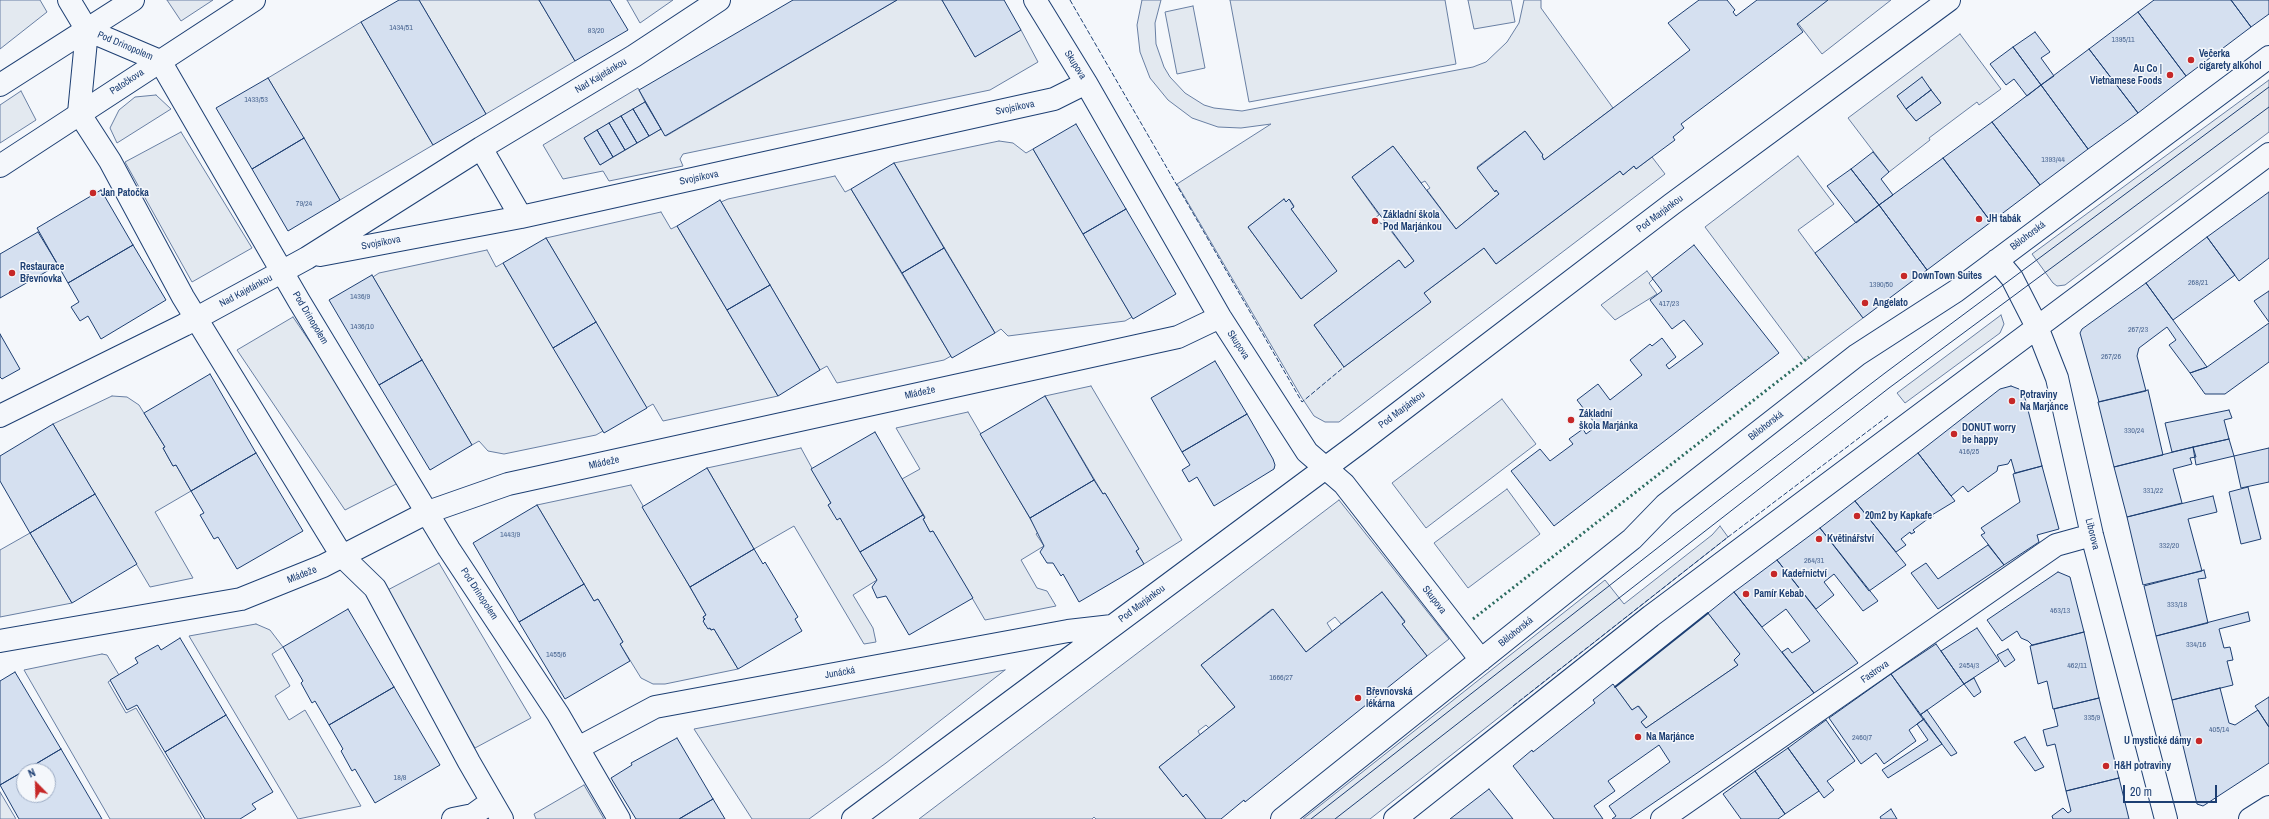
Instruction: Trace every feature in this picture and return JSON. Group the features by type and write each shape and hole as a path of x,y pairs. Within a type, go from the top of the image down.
{"street":[{"path":"69,0 87,30"},
{"path":"0,85 133,0"},
{"name":"Patočkova","path":"0,166 254,0"},
{"name":"Nad Kajetánkou","path":"0,416 184,326 307,258 481,148 634,56 720,0"},
{"name":"Skupova","path":"1035,0 1086,83 1220,317 1307,452 1344,484 1481,660"},
{"name":"Pod Marjánkou","path":"853,819 1324,468 1672,204 1949,0"},
{"name":"Pod Drinopolem","path":"79,113 87,30 160,61 282,272 449,549 558,714 619,819"},
{"name":"Bělohorská","path":"1282,819 1632,539 1666,505 1851,360 1884,336 1956,291 2269,57"},
{"name":"Svojsíkova","path":"307,258 521,217 1054,99 1086,83"},
{"path":"79,113 110,161 196,318 342,556 375,588 496,811 453,819"},
{"path":"481,148 521,217"},
{"path":"1395,819 1651,616 2269,154"},
{"name":"Liborova","path":"1997,260 2012,278 2037,327 2057,378 2092,535 2166,819"},
{"name":"Mládeže","path":"0,641 241,599 323,566 428,512 508,484 1178,337 1220,317"},
{"name":"Fastrova","path":"1662,819 2056,545 2092,535"},
{"name":"Junácká","path":"578,748 655,707 1068,631 1112,626"},
{"path":"2250,819 2269,807"}],"shaded area":[{"path":"0,0 40,0 47,12 0,49"},
{"path":"167,0 213,0 181,21"},
{"path":"419,0 539,0 575,61 486,114"},
{"path":"627,0 673,0 640,23"},
{"path":"897,0 942,0 975,57 1021,30 1038,62 990,90 683,154 680,159 683,166 609,181 603,171 563,179 543,145 638,88 645,102 584,138 600,165 661,129 666,136"},
{"path":"1142,0 1161,0 1155,23 1156,44 1164,67 1170,77 1185,93 1204,105 1214,108 1242,111 1473,67 1486,62 1507,42 1519,23 1524,0 1541,0 1541,8 1613,108 1544,160 1543,155 1525,131 1477,167 1495,191 1496,190 1499,194 1456,229 1427,190 1430,188 1425,181 1421,183 1393,146 1352,177 1379,215 1376,217 1381,224 1384,222 1414,261 1405,268 1399,260 1314,325 1344,367 1430,302 1424,293 1484,248 1496,264 1620,171 1623,175 1634,166 1636,169 1652,157 1665,174 1339,422 1325,422 1314,416 1302,398 1177,184 1271,124 1241,128 1218,127 1192,118 1168,100 1150,78 1140,52 1137,25","holes":["1284,200 1286,202 1290,200 1294,206 1291,209 1336,271 1301,299 1248,227"]},
{"path":"1230,0 1445,0 1456,64 1249,102"},
{"path":"1468,0 1511,0 1515,22 1474,29"},
{"path":"1826,0 1891,0 1822,54 1797,22"},
{"path":"1193,6 1205,68 1177,74 1165,12"},
{"path":"361,22 433,145 340,200 268,78"},
{"path":"1960,34 2001,89 1979,105 1977,102 1929,138 1930,140 1889,172 1848,118","holes":["1922,78 1941,103 1916,121 1897,96"]},
{"path":"2269,80 2269,132 2065,285 2057,286 2053,283 2032,254"},
{"path":"21,91 36,120 0,143 0,105"},
{"path":"156,95 171,109 117,143 110,128 119,110 135,97"},
{"path":"181,132 252,248 192,282 125,162"},
{"path":"999,141 1013,143 1026,153 1033,149 1132,317 1125,321 1008,336 1001,329 995,333 894,163"},
{"path":"1798,156 1834,204 1798,230 1863,318 1805,361 1705,227"},
{"path":"835,176 845,192 851,189 951,356 944,360 837,383 827,366 820,370 721,202 728,199"},
{"path":"661,212 671,229 677,226 778,396 663,421 653,404 646,408 546,238"},
{"path":"487,250 496,267 503,263 603,431 596,435 504,454 488,451 479,441 472,445 373,277 379,273"},
{"path":"1647,271 1653,279 1649,283 1657,294 1615,320 1601,305"},
{"path":"2001,315 2004,324 2000,333 1905,403 1897,393"},
{"path":"293,317 404,480 345,510 237,350"},
{"path":"1091,386 1182,540 1144,564 1136,551 1138,549 1105,493 1103,494 1045,396"},
{"path":"112,396 127,397 139,405 165,447 163,448 173,466 176,465 191,491 155,512 193,578 150,587 53,424"},
{"path":"1502,399 1536,444 1426,528 1392,483"},
{"path":"968,412 1038,532 1036,534 1044,546 1021,560 1037,588 1047,591 1056,606 985,620 933,531 930,532 923,519 925,517 902,479 920,469 896,428"},
{"path":"801,448 831,503 828,505 840,518 877,580 853,595 873,628 876,642 864,644 794,526 754,549 707,468"},
{"path":"631,485 706,615 703,617 705,625 711,630 714,629 738,669 665,684 653,684 641,678 620,644 623,642 598,599 594,601 537,505"},
{"path":"1507,489 1540,534 1468,588 1434,543"},
{"path":"1339,500 1449,639 1427,656 1402,624 1405,621 1382,592 1341,624 1335,617 1327,623 1332,631 1306,652 1272,609 1201,665 1235,707 1209,728 1206,725 1198,731 1200,735 1159,767 1183,797 1186,794 1206,819 1096,819 1094,817 1092,819 919,819"},
{"path":"1720,526 1728,537 1370,819 1303,819 1605,580 1624,604 1712,535"},
{"path":"30,533 72,603 0,617 0,550"},
{"path":"439,563 531,718 475,748 382,593"},
{"path":"1708,613 1740,654 1734,660 1738,665 1646,728 1641,722 1647,717 1639,706 1632,710 1615,687"},
{"path":"256,624 270,630 283,647 272,654 290,686 275,696 289,720 305,710 361,806 298,819 189,636"},
{"path":"102,654 107,655 119,675 108,682 126,713 136,708 202,819 110,819 24,670"},
{"path":"1005,670 886,763 809,819 752,819 694,729"},
{"path":"584,785 604,819 536,819 534,814"},
{"path":"0,792 16,819 0,819"}],"building":[{"path":"399,0 419,0 486,114 433,145 361,22"},
{"path":"539,0 610,0 628,30 575,61"},
{"path":"793,0 897,0 665,136 639,90"},
{"path":"942,0 1004,0 1021,30 975,57"},
{"path":"1699,0 1727,0 1735,10 1733,12 1736,16 1757,0 1828,0 1797,24 1803,32 1681,124 1684,128 1673,137 1675,140 1636,169 1634,166 1623,175 1620,171 1496,264 1484,248 1424,293 1431,302 1344,367 1314,325 1399,260 1405,268 1414,261 1352,177 1393,146 1456,229 1499,194 1496,190 1495,192 1477,168 1525,131 1543,155 1544,160 1690,50 1668,23"},
{"path":"2154,0 2231,0 2251,27 2186,76 2138,12"},
{"path":"2231,0 2269,0 2269,14 2251,27"},
{"path":"2138,12 2186,76 2138,113 2089,49"},
{"path":"2035,32 2050,52 2041,58 2054,76 2041,85 2013,47"},
{"path":"2013,47 2041,85 2027,96 2014,79 2006,85 1990,64"},
{"path":"2089,49 2138,113 2088,149 2041,85"},
{"path":"1922,77 1931,90 1906,109 1897,96"},
{"path":"268,78 304,138 252,169 216,108"},
{"path":"2041,85 2088,149 2040,185 1992,122"},
{"path":"1931,90 1941,103 1916,121 1906,109"},
{"path":"645,102 661,129 649,136 633,109"},
{"path":"633,109 649,136 637,143 621,116"},
{"path":"621,116 637,143 625,150 609,123"},
{"path":"1992,122 2040,185 1991,222 1943,158"},
{"path":"609,123 625,150 613,157 597,130"},
{"path":"1076,124 1126,209 1083,234 1033,149"},
{"path":"597,130 613,157 600,165 584,138"},
{"path":"304,138 340,200 288,231 252,169"},
{"path":"1873,152 1889,172 1881,179 1893,195 1879,205 1851,169"},
{"path":"1943,158 1991,222 1927,270 1879,205"},
{"path":"894,163 944,248 902,273 851,189"},
{"path":"1851,169 1879,205 1856,223 1827,186"},
{"path":"101,190 133,245 68,283 37,228"},
{"path":"2269,192 2269,258 2239,281 2207,237"},
{"path":"1284,199 1286,202 1289,199 1294,207 1291,209 1337,271 1301,299 1248,227"},
{"path":"720,200 770,285 727,310 677,226"},
{"path":"1879,205 1927,270 1863,318 1815,253"},
{"path":"1126,209 1176,294 1133,319 1083,234"},
{"path":"38,232 58,265 0,298 0,254"},
{"path":"2207,237 2235,275 2173,320 2146,283"},
{"path":"546,238 596,322 553,348 503,263"},
{"path":"133,245 166,300 101,339 88,316 80,321 71,307 79,302 68,283"},
{"path":"1694,245 1779,353 1554,526 1511,471 1540,449 1550,461 1573,444 1569,439 1583,429 1586,434 1597,426 1577,400 1598,384 1610,400 1642,375 1630,360 1650,344 1652,346 1662,338 1676,357 1666,365 1669,369 1703,344 1684,320 1672,329 1650,300 1662,291 1652,278"},
{"path":"944,248 995,333 952,358 902,273"},
{"path":"372,275 422,360 379,385 329,300"},
{"path":"2146,283 2207,367 2190,373 2169,345 2176,340 2167,327 2139,348 2137,356 2146,391 2099,402 2080,333 2082,329"},
{"path":"770,285 820,370 778,396 727,310"},
{"path":"2269,291 2269,322 2254,301"},
{"path":"596,322 647,408 604,433 553,348"},
{"path":"2269,323 2269,362 2225,394 2205,394 2190,373 2207,367"},
{"path":"0,334 20,369 2,379 0,377"},
{"path":"422,360 472,445 430,470 379,385"},
{"path":"1215,361 1247,414 1182,452 1151,398"},
{"path":"210,374 256,453 191,491 176,465 173,466 163,448 165,447 144,413"},
{"path":"2011,386 2019,389 2024,394 2042,466 2015,473 2011,459 2008,464 1998,466 1997,471 1968,492 1963,486 1951,496 1918,453 2000,389"},
{"path":"2148,390 2163,455 2114,467 2098,402"},
{"path":"1045,396 1094,480 1030,518 980,434"},
{"path":"2229,410 2232,418 2224,420 2229,439 2172,452 2165,423"},
{"path":"1247,414 1273,459 1275,465 1274,469 1214,506 1197,477 1189,482 1182,470 1190,465 1182,452"},
{"path":"53,424 95,494 30,533 0,481 0,456"},
{"path":"875,432 923,515 860,552 840,518 837,520 828,505 831,503 811,469"},
{"path":"2229,439 2234,456 2196,465 2193,447"},
{"path":"2193,447 2196,457 2190,458 2192,464 2173,469 2182,503 2127,517 2114,467"},
{"path":"2269,448 2269,482 2241,488 2234,456"},
{"path":"256,453 303,531 237,569 218,537 214,539 200,515 204,513 191,491"},
{"path":"1918,453 1955,501 1932,515 1933,517 1930,520 1929,518 1913,530 1915,532 1911,534 1910,532 1901,539 1906,545 1896,552 1855,501"},
{"path":"2042,466 2059,529 2037,535 2039,542 2004,565 1981,535 1985,533 1981,528 2020,502 2013,474"},
{"path":"707,468 754,549 690,587 642,507"},
{"path":"1094,480 1103,494 1105,493 1139,549 1136,551 1144,564 1079,602 1063,574 1061,576 1053,563 1047,563 1040,552 1044,546 1030,518"},
{"path":"2248,487 2261,539 2241,544 2229,492"},
{"path":"95,494 137,564 72,603 30,533"},
{"path":"2213,496 2217,512 2188,519 2202,571 2143,585 2127,517"},
{"path":"1855,501 1906,565 1869,591 1820,528"},
{"path":"537,505 584,584 519,622 473,543"},
{"path":"923,515 925,518 923,519 930,532 933,531 973,598 909,635 886,596 877,598 872,587 877,580 860,552"},
{"path":"1820,528 1878,601 1863,611 1834,574 1824,582 1834,595 1816,609 1777,560"},
{"path":"1988,545 2004,565 1938,609 1911,573 1926,563 1938,579"},
{"path":"754,549 763,564 765,562 798,617 795,619 802,631 738,669 714,629 708,629 703,621 705,619 703,617 706,615 690,587"},
{"path":"1777,560 1858,663 1814,693 1782,652 1788,648 1792,653 1810,641 1786,609 1762,627 1734,592"},
{"path":"2204,570 2206,578 2198,579 2208,623 2156,636 2144,586"},
{"path":"2058,572 2070,577 2084,632 2032,645 2028,641 2021,638 2017,631 2002,641 1987,620"},
{"path":"584,584 594,601 598,599 623,642 620,644 630,661 565,699 519,622"},
{"path":"1382,592 1405,622 1402,624 1427,656 1245,802 1244,800 1221,819 1206,819 1186,794 1183,797 1159,767 1235,707 1201,665 1273,609 1306,652"},
{"path":"1734,592 1814,693 1630,819 1612,819 1616,816 1609,806 1670,762 1659,745 1608,781 1615,791 1594,806 1603,819 1554,819 1513,766 1595,703 1593,700 1613,684 1632,710 1638,706 1647,717 1641,722 1646,728 1738,665 1734,660 1740,654 1708,613"},
{"path":"348,609 394,687 329,725 315,701 312,703 301,683 303,681 283,647"},
{"path":"2248,612 2250,621 2219,629 2224,648 2230,647 2233,660 2227,661 2233,685 2172,700 2156,636"},
{"path":"1977,628 1999,661 1964,684 1941,651"},
{"path":"2084,632 2099,698 2053,709 2047,681 2038,684 2030,646"},
{"path":"180,638 226,715 165,752 137,705 127,710 110,680 138,663 135,658 158,645 161,650"},
{"path":"1936,644 1964,684 1920,715 1891,674"},
{"path":"2008,649 2015,660 2005,667 1997,655"},
{"path":"15,672 61,749 37,763 16,763 16,776 0,785 0,681"},
{"path":"1891,674 1924,719 1909,730 1916,741 1884,764 1876,753 1861,764 1829,718"},
{"path":"1974,678 1981,692 1974,697 1964,684"},
{"path":"394,687 440,765 375,803 355,769 352,771 341,751 343,749 329,725"},
{"path":"2220,688 2229,723 2235,725 2258,710 2269,727 2269,763 2203,806 2197,804 2172,700"},
{"path":"2269,697 2269,727 2255,706"},
{"path":"2099,698 2119,778 2066,791 2055,744 2047,746 2043,730 2058,726 2054,709"},
{"path":"1927,710 1957,753 1951,756 1920,715"},
{"path":"226,715 273,792 252,804 256,809 240,819 205,819 165,752"},
{"path":"1924,719 1942,744 1888,778 1882,770 1928,740 1917,724"},
{"path":"1826,720 1855,761 1827,781 1834,790 1824,798 1788,748"},
{"path":"2025,737 2044,767 2035,771 2014,742"},
{"path":"677,738 713,799 679,819 636,819 611,778 632,765 631,763"},
{"path":"1788,748 1819,791 1785,814 1755,771"},
{"path":"61,749 102,819 19,819 0,785 16,776 16,803 56,803 56,763 37,763"},
{"path":"1755,771 1785,814 1778,819 1741,819 1723,794"},
{"path":"2119,778 2129,819 2053,819 2052,816 2063,808 2068,813 2071,811 2066,791"},
{"path":"1489,789 1513,819 1450,819"},
{"path":"713,799 725,819 679,819"},
{"path":"1891,809 1897,819 1881,819 1880,817"}],"tram line":[{"path":"1311,819 1715,503 1885,373 2269,87"},
{"path":"1335,819 1889,388 2269,107"}],"hedge":[{"path":"1473,619 1809,357"}],"fence":[{"path":"1070,0 1302,402 1344,367"},
{"path":"1513,706 1728,537 1888,416"}],"wall":[{"path":"1615,687 1708,613"}],"place":[{"name":"Večerka cigarety alkohol","path":"2191,60"},
{"name":"Au Co | Vietnamese Foods","path":"2170,75"},
{"name":"Jan Patočka","path":"93,193"},
{"name":"JH tabák","path":"1979,219"},
{"name":"Základní škola Pod Marjánkou","path":"1375,221"},
{"name":"Restaurace Břevnovka","path":"12,273"},
{"name":"DownTown Suites","path":"1904,276"},
{"name":"Angelato","path":"1865,303"},
{"name":"Potraviny Na Marjánce","path":"2012,401"},
{"name":"Základní škola Marjánka","path":"1571,420"},
{"name":"DONUT worry be happy","path":"1954,434"},
{"name":"20m2 by Kapkafe","path":"1857,516"},
{"name":"Květinářství","path":"1819,539"},
{"name":"Kadeřnictví","path":"1774,574"},
{"name":"Pamír Kebab","path":"1746,594"},
{"name":"Břevnovská lékárna","path":"1358,698"},
{"name":"Na Marjánce","path":"1638,737"},
{"name":"U mystické dámy","path":"2199,741"},
{"name":"H&H potraviny","path":"2106,766"}]}
